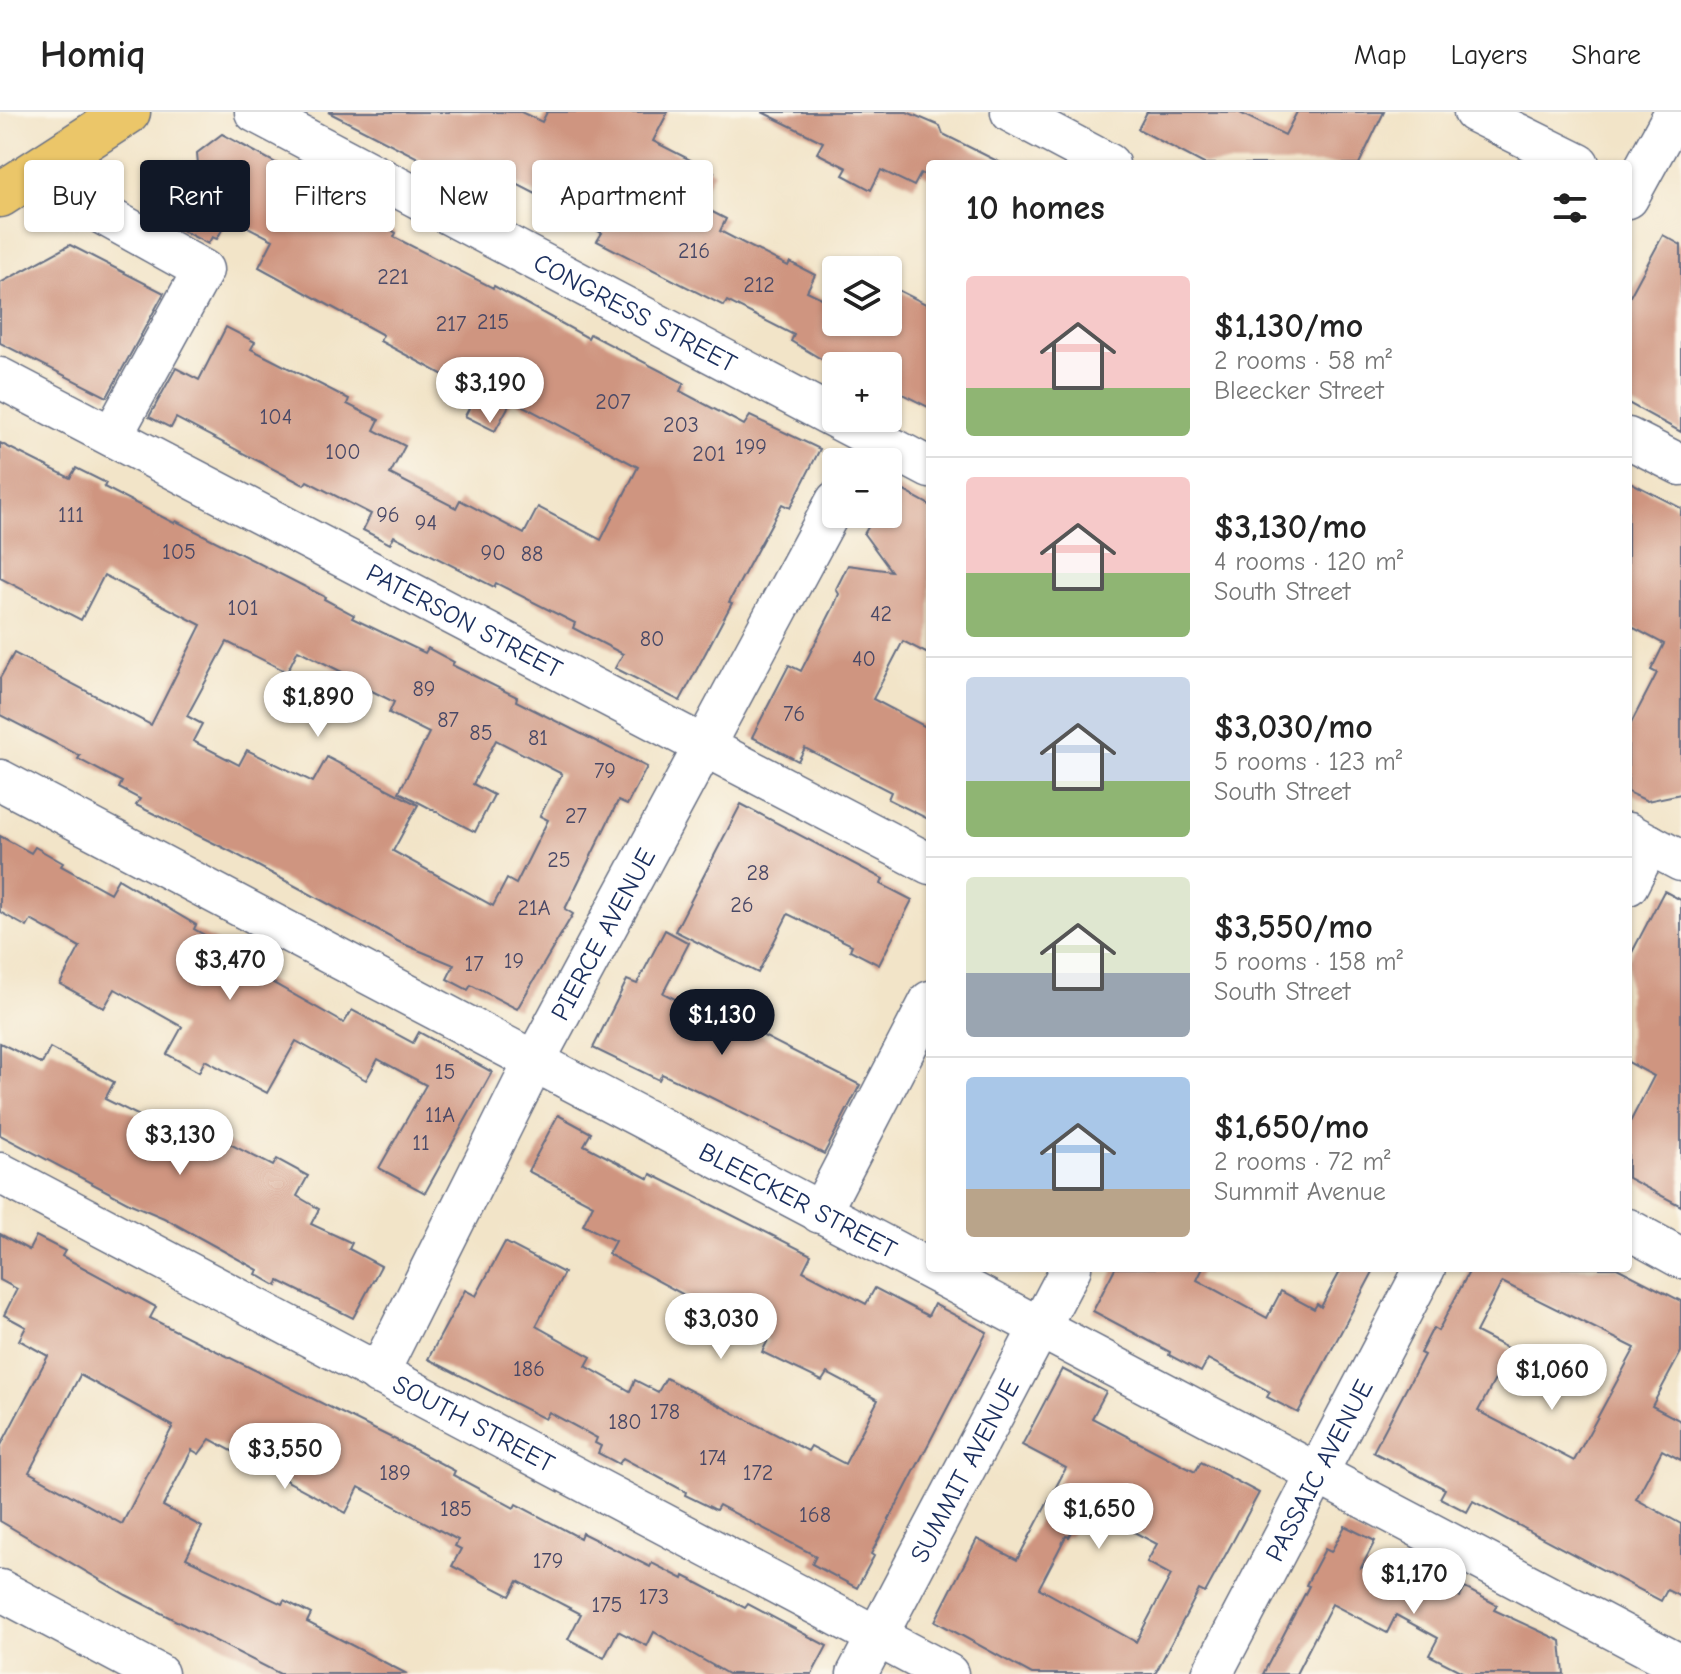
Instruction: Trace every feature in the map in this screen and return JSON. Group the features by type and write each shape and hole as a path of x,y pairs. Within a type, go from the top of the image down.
{"main road":[{"path":"16,185 128,112"}],"street":[{"name":"CONGRESS STREET","path":"255,112 859,448"},
{"path":"1011,112 1101,160"},
{"path":"1474,112 1571,160"},
{"path":"1632,188 1675,112"},
{"path":"16,185 203,270 112,436"},
{"name":"PATERSON STREET","path":"0,378 926,862"},
{"path":"1632,440 1681,465"},
{"name":"CONGRESS STREET","path":"902,460 926,467"},
{"name":"PIERCE AVENUE","path":"378,1374 534,1062 822,527"},
{"name":"BLEECKER STREET","path":"0,780 926,1269"},
{"path":"1632,879 1653,846"},
{"path":"820,1213 926,1009"},
{"name":"SOUTH STREET","path":"0,1173 948,1674"},
{"path":"1632,1231 1681,1258"},
{"name":"BLEECKER STREET","path":"932,1272 1681,1665"},
{"name":"SUMMIT AVENUE","path":"857,1674 1069,1272"},
{"name":"PASSAIC AVENUE","path":"1212,1674 1423,1272"},
{"path":"0,1590 158,1674"}],"building":[{"path":"328,112 521,112 542,122 547,112 668,112 653,141 690,160 532,160 532,192 516,184 516,160 422,160"},
{"path":"762,112 907,112 940,126 943,134 995,160 926,160 926,176 921,173 914,186 881,170 871,190 843,175 847,168 817,153 823,142"},
{"path":"1147,112 1238,112 1285,135 1297,112 1384,112 1361,160 1196,160 1138,129"},
{"path":"222,134 270,160 266,160 266,232 394,232 394,237 494,286 588,338 590,334 684,383 680,391 744,425 750,416 820,449 790,508 782,504 680,701 615,668 623,654 573,628 575,623 496,583 494,587 394,536 390,544 363,530 371,514 307,481 304,485 176,418 171,428 149,417 176,368 199,380 226,327 255,342 251,349 349,399 347,404 379,420 374,430 405,446 390,474 456,508 460,500 524,534 538,507 601,540 638,467 512,400 495,431 465,416 477,393 380,341 383,335 259,267 273,240 250,228 250,160 198,160 197,153"},
{"path":"713,212 726,219 720,231 788,266 790,262 815,275 807,291 822,298 822,336 902,336 902,292 926,304 926,406 902,394 902,352 822,352 822,359 791,341 794,335 727,301 724,306 597,241 602,233 713,232"},
{"path":"185,232 221,232 217,239 212,237 208,244"},
{"path":"1663,235 1681,245 1681,432 1632,405 1632,293"},
{"path":"70,245 164,293 107,397 0,343 0,283"},
{"path":"0,443 70,478 76,468 106,483 104,487 325,597 354,615 352,618 425,653 428,648 454,662 452,665 517,697 516,701 647,767 627,805 618,801 565,909 573,914 517,1009 471,985 468,990 447,979 454,965 401,943 232,852 136,805 140,799 119,788 122,782 78,759 80,756 0,715 0,678 14,653 151,725 201,625 104,575 81,620 0,578","holes":["227,642 287,672 298,650 394,702 389,713 429,733 399,792 475,832 494,795 473,784 496,740 562,774 540,816 548,820 516,884 507,879 493,906 393,851 418,805 327,757 313,782 247,750 239,765 193,741 202,724 187,716"]},
{"path":"1632,483 1681,508 1681,794 1647,801 1632,794 1632,721 1657,673 1651,670 1664,644 1632,627"},
{"path":"902,490 926,503 926,653 903,641 873,699 926,727 926,818 888,799 891,792 805,748 798,761 752,737 789,665 801,671 834,606 839,594 836,589 848,565 891,571 864,534 868,528 902,528"},
{"path":"741,804 883,879 881,884 912,900 879,965 850,950 852,945 788,914 758,973 675,931"},
{"path":"0,836 31,853 35,847 63,863 61,866 110,893 118,879 196,925 194,929 226,947 222,954 344,1023 352,1010 413,1043 419,1032 492,1072 425,1193 379,1168 426,1085 378,1059 366,1080 296,1041 267,1093 205,1060 199,1072 167,1054 182,1027 115,989 104,1008 60,984 80,947 31,920 27,927 0,912"},
{"path":"1664,891 1681,900 1681,1206 1632,1180 1632,1118 1654,1076 1632,1064 1632,952"},
{"path":"665,930 689,943 663,993 733,1028 736,1022 860,1085 824,1154 662,1074 659,1080 593,1048 627,980 637,984"},
{"path":"0,1043 42,1064 50,1048 114,1082 105,1099 172,1132 179,1118 273,1166 277,1159 308,1176 297,1196 319,1209 311,1224 352,1243 349,1249 381,1266 353,1318 279,1281 277,1286 256,1274 258,1270 164,1218 131,1204 0,1135"},
{"path":"558,1115 591,1133 584,1145 649,1179 651,1174 811,1255 803,1271 866,1304 875,1288 928,1316 934,1304 987,1332 871,1554 874,1556 857,1588 812,1564 816,1556 719,1505 716,1510 623,1458 619,1464 598,1453 601,1446 595,1443 597,1438 549,1412 545,1419 428,1359 465,1290 476,1296 505,1242 564,1273 536,1326 591,1357 586,1366 630,1391 635,1380 658,1392 666,1378 808,1451 811,1446 845,1464 878,1400 827,1373 822,1381 762,1352 768,1340 608,1254 615,1241 583,1225 593,1205 528,1171"},
{"path":"0,1234 29,1250 36,1236 65,1251 62,1256 156,1307 150,1318 408,1446 514,1508 516,1504 580,1538 582,1533 650,1567 652,1563 683,1579 684,1576 745,1608 748,1604 827,1646 812,1674 728,1674 654,1632 647,1646 618,1631 604,1658 568,1639 581,1614 518,1581 510,1596 452,1566 461,1549 455,1546 458,1540 359,1487 346,1513 210,1439 199,1454 192,1450 163,1506 202,1527 186,1558 282,1604 284,1600 311,1614 307,1622 407,1674 280,1674 126,1595 0,1521 0,1447 48,1356 19,1340 26,1327 4,1315 17,1289 0,1280","holes":["80,1375 173,1426 122,1524 29,1472"]},
{"path":"1113,1272 1201,1272 1197,1280 1267,1318 1281,1291 1314,1309 1317,1304 1321,1307 1340,1272 1373,1272 1298,1413 1267,1397 1270,1392 1208,1359 1201,1372 1093,1311"},
{"path":"1469,1272 1625,1272 1681,1301 1681,1352 1652,1406 1681,1421 1681,1460 1662,1450 1636,1499 1681,1524 1681,1597 1667,1590 1661,1601 1473,1501 1467,1512 1440,1498 1445,1489 1373,1452 1424,1355 1420,1353 1433,1328 1438,1331","holes":["1502,1282 1635,1348 1574,1461 1478,1411 1511,1350 1476,1332"]},
{"path":"1062,1369 1106,1392 1092,1418 1195,1472 1201,1462 1259,1493 1205,1593 1199,1590 1155,1674 1032,1674 935,1621 977,1539 1017,1560 1066,1468 1022,1445","holes":["1086,1507 1157,1544 1147,1562 1171,1575 1136,1642 1039,1588 1066,1536 1069,1537"]},
{"path":"1345,1526 1375,1541 1361,1568 1412,1559 1416,1573 1460,1597 1465,1588 1497,1605 1494,1610 1561,1641 1564,1674 1466,1674 1429,1655 1438,1638 1396,1615 1387,1633 1332,1604 1296,1674 1263,1674 1325,1549 1331,1552"}]}
